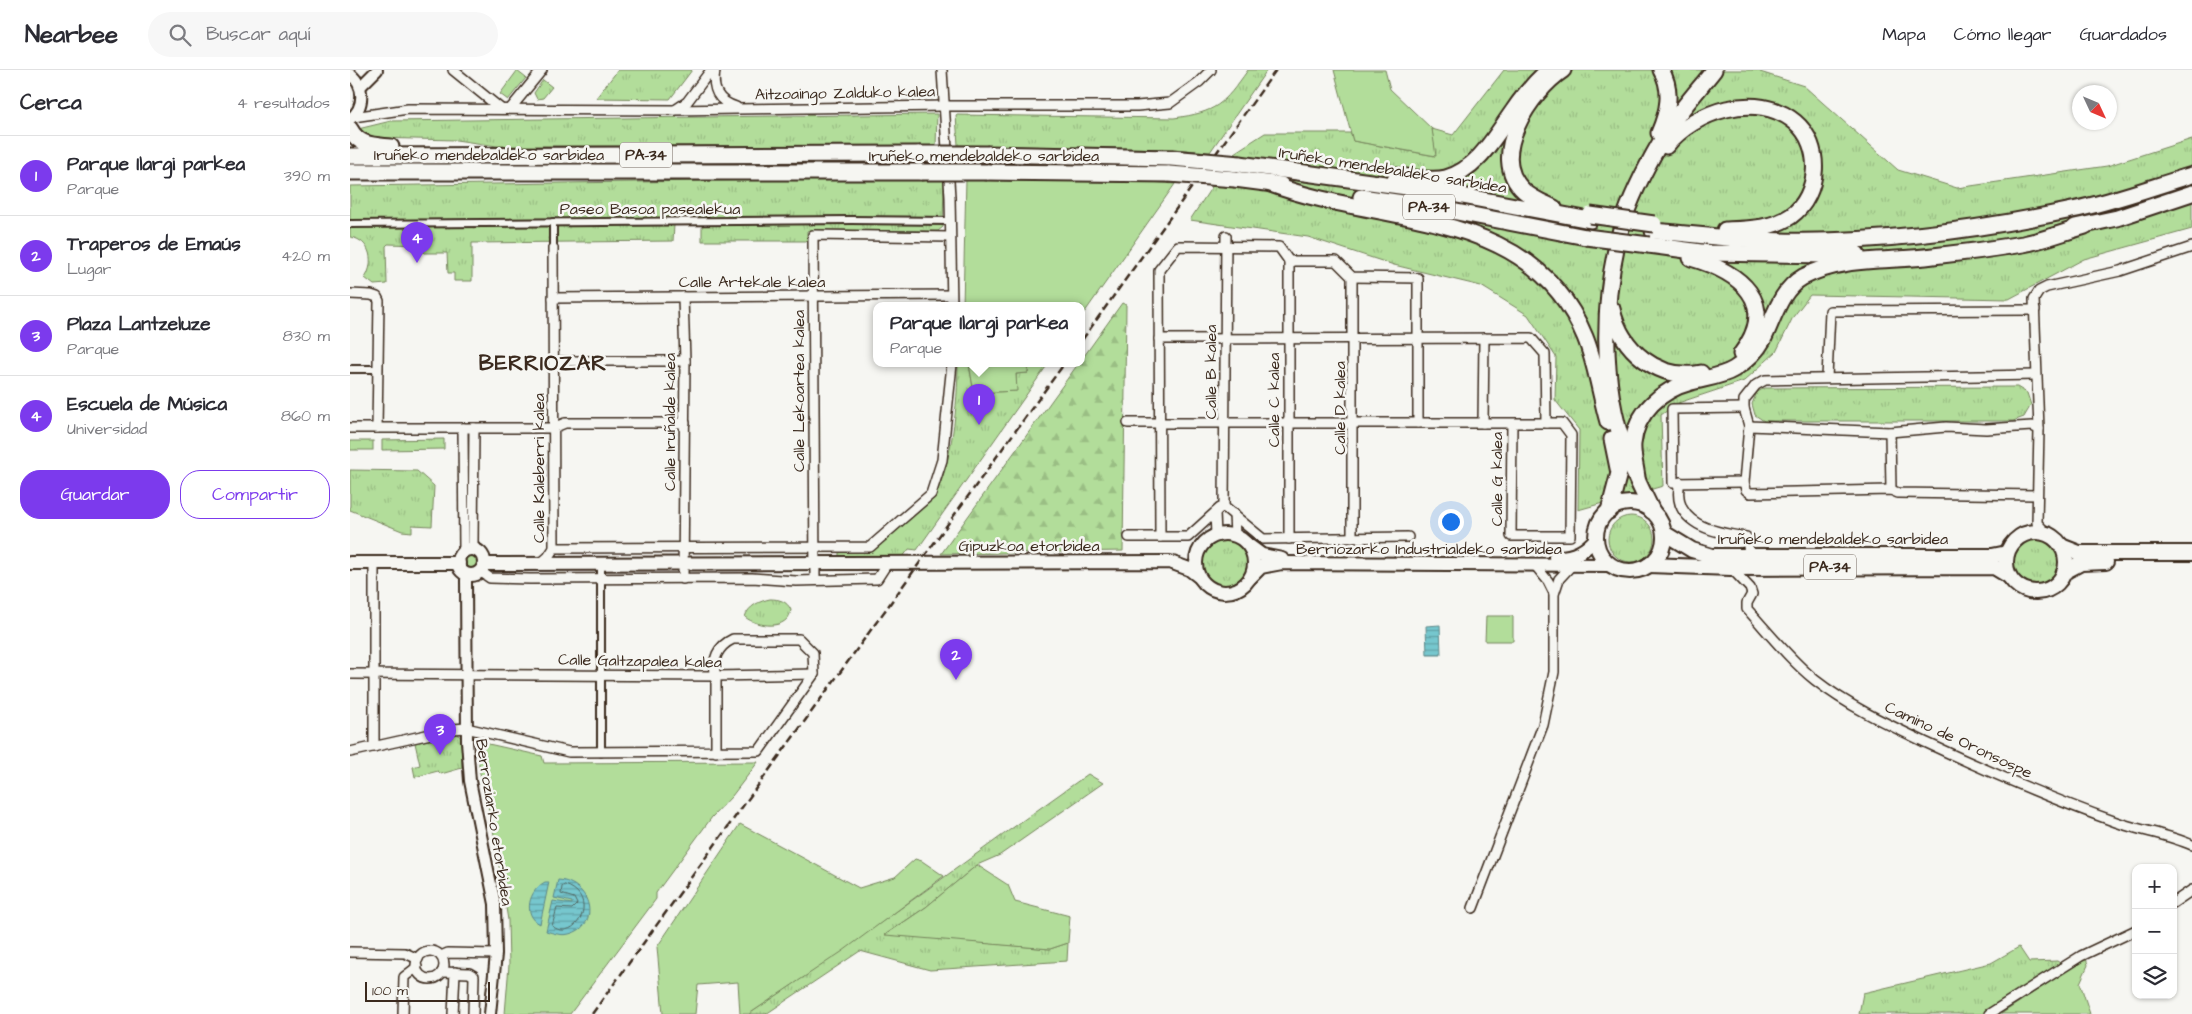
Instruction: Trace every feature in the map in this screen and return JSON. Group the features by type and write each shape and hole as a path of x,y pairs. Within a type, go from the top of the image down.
{"highway":[{"path":"1297,171 1329,169 1415,178 1446,178 1476,160 1492,142 1533,84 1548,70"},
{"path":"1563,70 1550,78 1535,96 1517,125 1511,146 1511,164 1515,178 1523,190 1534,199 1585,218 1741,239 1815,241 1886,238 1983,227 2074,210 2192,175"},
{"path":"1608,425 1601,340 1602,300 1608,256 1616,223 1666,118 1669,102 1667,86 1660,70"},
{"path":"1656,138 1708,70"},
{"path":"1649,565 1661,551 1664,533 1662,525 1652,511 1625,452 1614,407 1608,371 1607,332 1614,259 1623,224 1636,188 1660,141 1714,70"},
{"path":"1636,188 1672,138 1691,124 1712,113 1746,107 1764,108 1796,122 1808,138 1814,155 1815,172 1810,189 1802,204 1791,215 1775,224 1751,228 1718,230 1654,227"},
{"path":"351,122 355,137 367,145 460,148 510,156"},
{"path":"350,150 374,156"},
{"name":"Iruñeko mendebaldeko sarbidea","path":"350,156 988,154 1171,158 1297,171 1436,191 1585,218"},
{"name":"Iruñeko mendebaldeko sarbidea","path":"350,172 987,172 1168,174 1235,179 1431,207 1586,237 1649,245"},
{"path":"350,179 457,178 583,172"},
{"path":"1271,184 1299,194 1356,205 1470,233 1513,253 1534,266 1568,304 1585,337 1595,368 1619,473 1609,511"},
{"path":"1637,478 1633,445 1637,426 1646,411 1657,398 1672,388 1712,378 1732,370 1746,360 1762,342 1776,307 1788,290 1802,278 1824,269 1846,264 1931,256 2025,243 2117,218 2192,193"},
{"path":"1649,245 1708,253 1825,255 1913,251 2085,226"},
{"path":"1610,300 1614,319 1625,343 1640,357 1655,367 1676,374 1694,374 1717,369 1739,357 1751,342 1756,326 1757,309 1750,292 1739,279 1721,268 1649,245"},
{"path":"1611,565 1599,550 1596,538 1602,519 1609,511 1619,505 1631,503 1642,505 1652,511"},
{"path":"2009,576 2006,564 2007,553 2014,542 2024,535 2037,532 2049,536 2061,546 2079,553 2192,552"},
{"name":"Iruñeko mendebaldeko sarbidea","path":"1664,533 1692,550 1712,556 1992,556 2007,553"},
{"path":"2061,546 2066,558 2064,572"},
{"name":"PA-34","path":"2009,576 2016,584 2026,590 2039,592 2057,583 2064,572 2082,563 2192,562"},
{"name":"PA-34","path":"1611,565 1630,571 1649,565"},
{"name":"Iruñeko mendebaldeko sarbidea","path":"1649,565 1732,568 1994,567 2009,576"}],"main road":[{"path":"1216,535 1235,536 1247,544 1254,560 1251,577 1237,590 1219,592 1210,589 1198,576 1195,559 1198,550 1204,543 1216,535"},
{"name":"Berriozarko Industrialdeko sarbidea","path":"1247,544 1262,555 1277,559 1566,558 1590,546 1596,538"},
{"name":"Gipuzkoa etorbidea","path":"478,570 540,563 1170,562 1186,558 1198,550"},
{"path":"350,563 374,563 466,555 482,556 478,570 462,570 466,555"},
{"name":"Gipuzkoa etorbidea","path":"1170,562 1188,569 1198,576"},
{"name":"Berriozarko Industrialdeko sarbidea","path":"1251,577 1261,567 1282,563 1611,565"}],"street":[{"path":"351,122 361,103 360,87 350,72 356,70"},
{"path":"360,87 377,70"},
{"path":"452,70 501,109"},
{"path":"511,108 542,70"},
{"path":"675,110 687,102 711,70"},
{"name":"Aitzoaingo Zalduko kalea","path":"715,70 714,83 717,95 728,104 741,109"},
{"name":"Aitzoaingo Zalduko kalea","path":"351,122 408,109 675,110 945,106 942,70"},
{"path":"952,302 945,106 1137,106 1170,104 1199,82 1210,70"},
{"name":"Paseo Basoa pasealekua","path":"350,224 950,221"},
{"path":"553,222 553,248"},
{"name":"Calle Lekoartea kalea","path":"814,546 813,235 950,237"},
{"path":"1160,536 1159,270 1178,246 1226,241 1279,247 1289,261 1336,261 1352,277 1418,278 1418,423"},
{"name":"Calle B kalea","path":"1224,507 1226,241"},
{"path":"2049,536 2037,523 2039,429 2034,299 2039,291 2047,287 2120,271 2192,247"},
{"name":"Calle Kaleberri kalea","path":"540,563 548,557 554,548 553,248"},
{"name":"Calle C kalea","path":"1289,261 1288,423 1290,539"},
{"name":"Calle D kalea","path":"1352,277 1354,338 1352,538"},
{"path":"350,294 377,297 379,327 377,428"},
{"name":"Calle Artekale kalea","path":"554,298 952,296"},
{"name":"Calle Iruñalde kalea","path":"683,297 685,360 684,547"},
{"path":"1827,378 1830,312 2035,310"},
{"path":"1483,423 1484,338"},
{"path":"1128,424 1546,423 1546,354 1536,341 1531,338 1159,339"},
{"path":"554,362 685,360"},
{"path":"554,548 870,547 932,494 942,460 952,367"},
{"path":"350,369 378,369"},
{"path":"2036,375 1765,380 1749,391 1744,400 1744,408 1749,426 1744,482 1746,490 1750,493 1891,490 1898,493 2037,495"},
{"path":"1744,408 1672,409 1673,482 1744,482"},
{"path":"350,428 553,428 565,423 684,424"},
{"name":"Calle G kalea","path":"1512,423 1511,536 1570,536 1571,435 1562,423 1546,423"},
{"path":"1749,426 1890,432 1946,427 2032,426 2039,429"},
{"path":"463,428 466,555"},
{"path":"466,555 473,545 474,428"},
{"path":"1890,432 1891,490"},
{"path":"1680,482 1678,491 1680,504 1686,515 1710,530 1746,537 1750,556"},
{"path":"1129,536 1188,537 1215,512 1224,507 1263,539 1408,537"},
{"path":"1215,512 1216,535"},
{"path":"1234,514 1235,536"},
{"path":"814,546 815,580"},
{"path":"683,579 684,547"},
{"path":"478,570 490,578 877,579 888,562"},
{"path":"374,563 374,747"},
{"path":"575,563 576,579"},
{"path":"601,563 601,753"},
{"path":"1534,564 1548,581 1554,594"},
{"path":"1474,908 1543,725 1554,672 1554,594 1559,579 1572,565"},
{"name":"Camino de Oronsospe","path":"1732,568 1750,588 1752,594 1746,607 1796,663 1814,680 1852,704 1890,725 1979,768 2140,831 2178,838 2192,844"},
{"name":"Berroziarko etorbidea","path":"478,570 466,580 466,728 470,781 495,904 496,954 490,1014"},
{"path":"350,752 450,729 466,728 569,752 601,753 716,752 759,751 814,674 813,653 799,639 733,639 717,653 713,668 716,676 716,752"},
{"name":"Calle Galtzapalea kalea","path":"350,674 466,673 716,676 814,674"},
{"path":"2177,900 2192,890"},
{"path":"1990,1014 2081,956 2132,932"},
{"path":"403,1014 404,978 428,951 441,956 448,953 496,954"},
{"path":"350,952 405,953 417,963 420,974 428,979 436,978 442,972 444,964 441,956"},
{"path":"442,972 469,973 474,976 473,1014"},
{"path":"453,1014 455,972"}],"green space":[{"path":"618,70 692,70 670,99 596,98"},
{"path":"1248,70 1267,70 1210,152 1173,149 958,145 956,115 1174,118 1189,116 1218,105 1232,91"},
{"path":"1334,70 1385,70 1390,89 1432,129 1436,156 1353,141"},
{"path":"1504,70 1758,70 1804,86 1898,170 1957,188 2107,166 2192,139 2192,229 2084,259 2009,299 1810,295 1793,317 1776,352 1744,381 1678,403 1661,415 1663,486 1578,510 1579,430 1555,400 1556,357 1528,315 1481,286 1394,265 1308,237 1190,220 1234,153 1265,133 1351,133 1353,141 1435,156 1432,129 1453,135"},
{"path":"517,71 526,78 508,100 500,94"},
{"path":"543,80 552,87 543,98 537,99 534,93"},
{"path":"937,114 936,146 497,146 456,140 373,138 362,134 358,129 391,121"},
{"path":"944,179 943,227 938,231 810,230 807,231 807,241 702,241 702,225 674,225 673,241 472,243 472,281 454,281 454,273 448,273 447,253 424,253 423,245 388,244 386,246 387,284 374,285 365,278 370,266 367,247 357,239 350,237 350,186"},
{"path":"966,179 1113,179 1175,184 1085,312 1085,302 963,302"},
{"path":"1122,303 1126,305 1123,551 941,554 1076,367 1085,367 1085,355"},
{"path":"958,367 970,367 974,393 1016,391 1016,374 1028,373 1028,367 1046,367 917,550 909,549 902,558 839,559 839,549 875,548 932,500 939,487 949,453 957,396"},
{"path":"970,367 1028,367 1028,373 1016,374 1017,391 974,393"},
{"path":"2017,387 2027,393 2031,405 2024,417 2013,421 1764,421 1755,415 1752,404 1757,392 1765,388"},
{"path":"444,439 444,449 382,450 382,440"},
{"path":"350,441 373,441 373,450 350,450"},
{"path":"350,470 417,471 434,486 432,526 412,525 412,532 402,531 350,510"},
{"path":"1631,516 1644,520 1650,526 1654,539 1650,552 1644,558 1631,562 1618,558 1612,552 1608,539 1612,526 1618,520"},
{"path":"1219,537 1229,537 1242,544 1249,557 1249,567 1242,580 1229,587 1219,587 1210,583 1203,576 1199,567 1199,557 1203,548 1210,541"},
{"path":"2035,538 2048,542 2054,548 2058,561 2054,574 2048,580 2035,584 2022,580 2016,574 2012,561 2016,548 2022,542"},
{"path":"468,554 474,554 479,559 477,568 468,570 463,565 463,559"},
{"path":"770,599 777,599 787,604 791,610 789,617 778,624 764,625 745,617 755,605"},
{"path":"1486,616 1513,616 1513,641 1485,641"},
{"path":"456,734 461,737 462,768 441,774 438,771 415,777 413,767 420,765 415,743"},
{"path":"484,743 542,756 544,763 758,762 732,796 712,817 656,893 656,899 570,1014 505,1014 509,965 508,920 492,823 479,769 479,747"},
{"path":"1088,774 1103,783 1000,855 977,865 926,907 886,934 1050,949 1068,943 1067,961 930,970 860,951 766,1014 749,1014 877,925"},
{"path":"740,824 859,888 895,877 915,859 922,861 944,876 843,951 749,1014 740,1014 738,982 698,985 695,1014 663,1014 657,947"},
{"path":"977,865 1008,885 1015,902 1070,916 1068,943 1050,949 885,935 926,907"},
{"path":"2019,947 2029,962 2057,961 2070,969 2001,1014 1859,1014 1863,993 1991,963"},
{"path":"2086,958 2088,965 2080,983 2090,1014 2001,1014"}],"water":[{"path":"1440,625 1441,655 1427,655 1426,626"},
{"path":"558,880 578,888 585,896 588,905 589,914 586,922 579,929 566,935 546,931 553,901 572,904 572,902 554,898"},
{"path":"549,882 540,924 534,920 529,909 532,896 539,886"}],"railway":[{"path":"1085,336 1276,70"},
{"path":"592,1014 1062,367"}],"place":[{"name":"Escuela de Música","path":"417,263"},
{"name":"Parque Ilargi parkea","path":"979,425"},
{"name":"Traperos de Emaús","path":"956,680"},
{"name":"Plaza Lantzeluze","path":"440,755"}],"district":[{"name":"BERRIOZAR","path":"543,363"}]}
